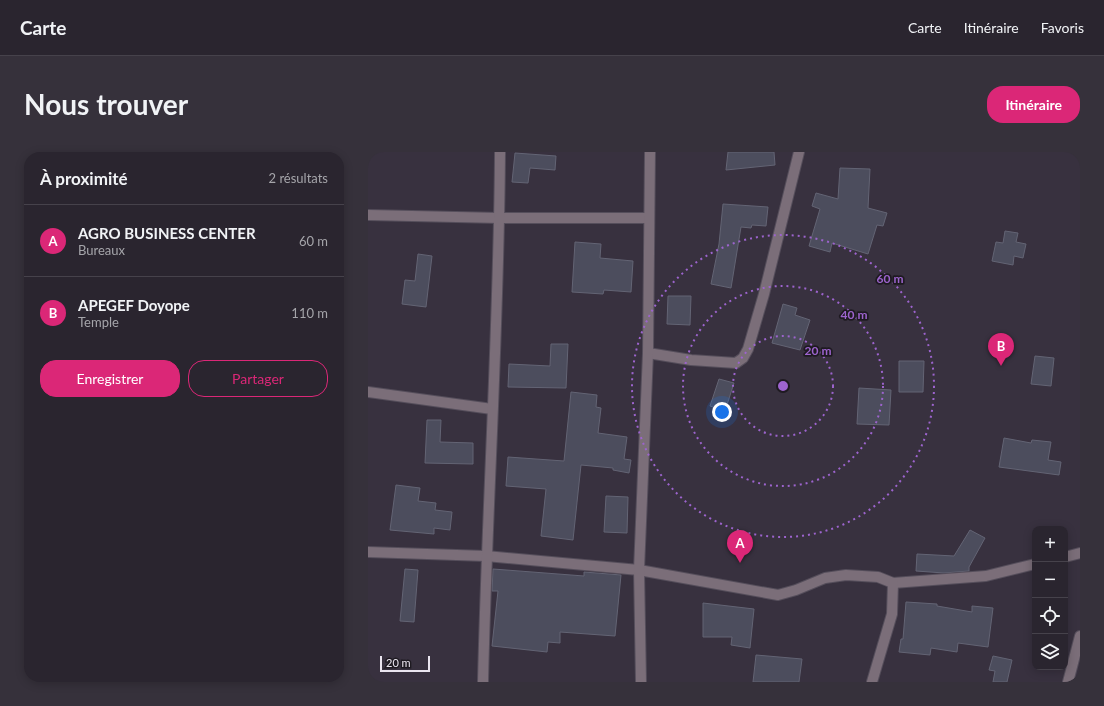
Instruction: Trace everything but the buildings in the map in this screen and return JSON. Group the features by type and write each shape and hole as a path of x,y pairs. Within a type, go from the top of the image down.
{"street":[{"path":"483,682 486,556 500,218 500,152"},
{"path":"641,682 639,570 648,353 650,152"},
{"path":"648,353 691,360 736,363 743,358 748,349 764,294 799,152"},
{"path":"368,215 500,218 649,218"},
{"path":"368,392 492,409"},
{"path":"368,552 486,556 639,570 778,595 796,590 825,578 846,575 870,576 893,582 986,576 1032,565"},
{"path":"1068,556 1080,553"},
{"path":"872,682 892,614 893,582"},
{"path":"1068,682 1080,636"}],"place":[{"name":"APEGEF Doyope","path":"1001,366"},
{"name":"AGRO BUSINESS CENTER","path":"740,563"}]}
